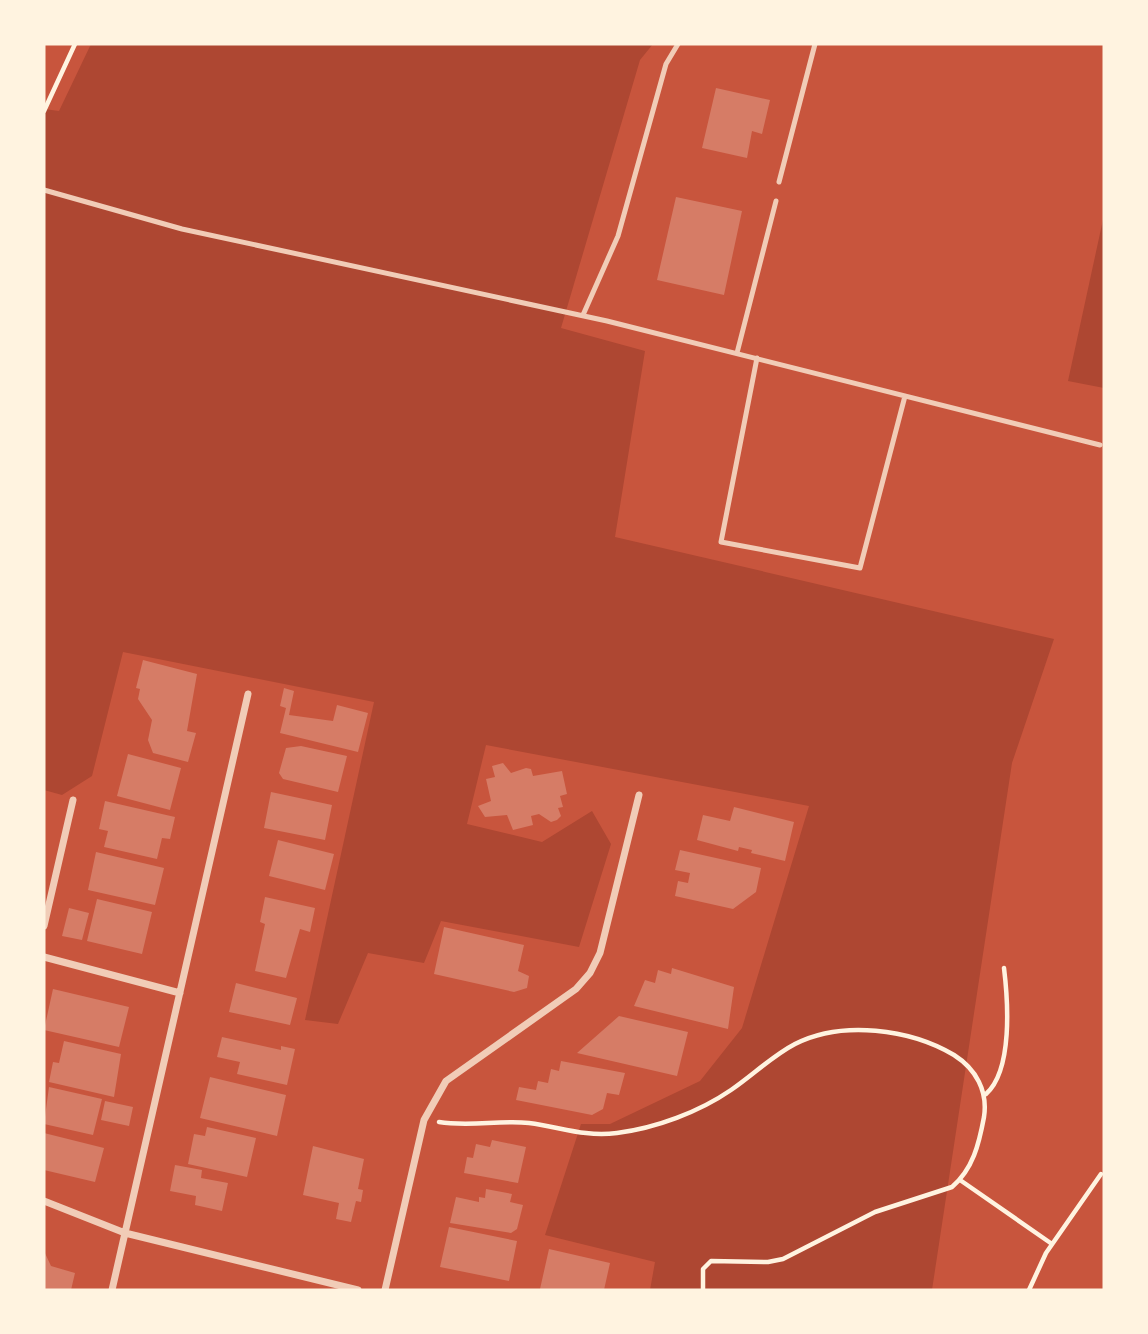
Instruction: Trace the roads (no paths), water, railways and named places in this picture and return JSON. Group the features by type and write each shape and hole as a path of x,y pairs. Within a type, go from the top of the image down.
{"street":[{"path":"112,1290 248,694"},
{"path":"385,1290 424,1120 446,1081 576,989 590,974 600,953 639,795"},
{"path":"44,926 73,800"},
{"path":"44,957 180,993"},
{"path":"44,1201 125,1233 358,1290"}],"lane":[{"path":"583,315 618,236 666,64 678,44"},
{"path":"779,183 815,44"},
{"path":"44,190 182,229 583,315 1100,445"},
{"path":"737,353 776,201"},
{"path":"757,358 721,542 860,568 905,396"}]}
